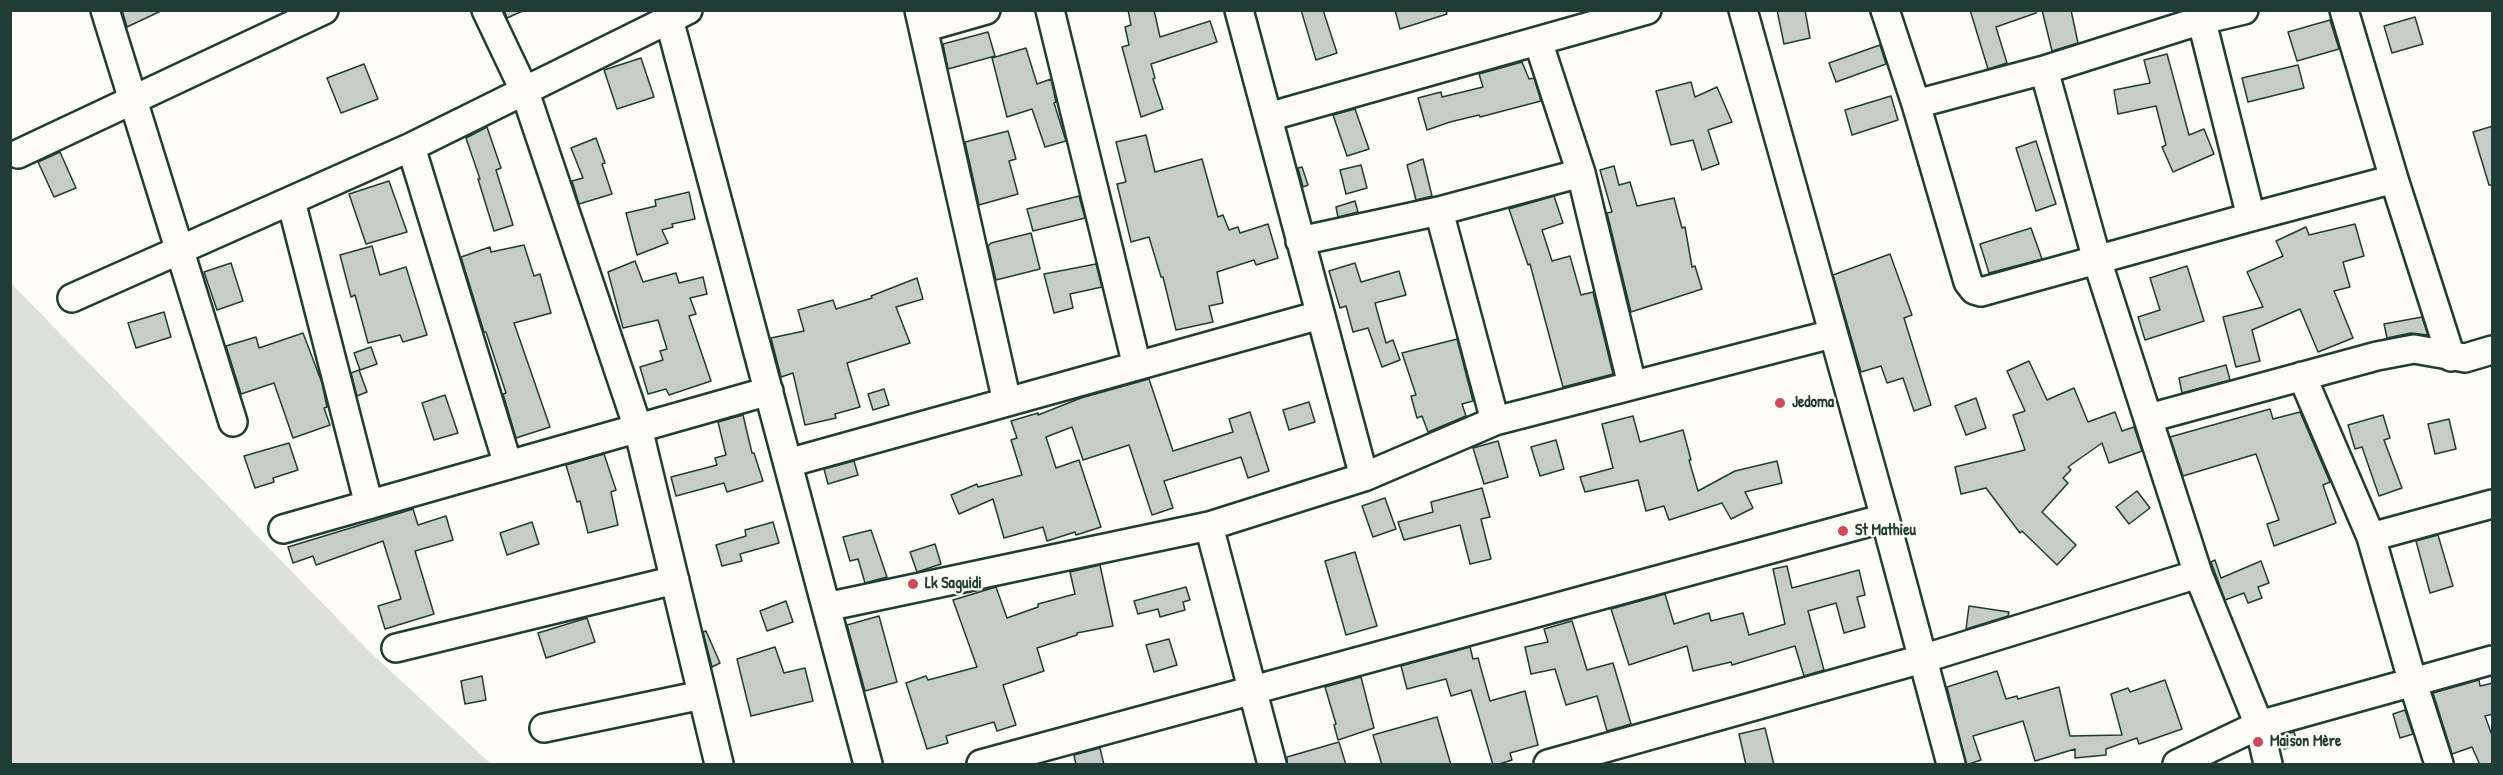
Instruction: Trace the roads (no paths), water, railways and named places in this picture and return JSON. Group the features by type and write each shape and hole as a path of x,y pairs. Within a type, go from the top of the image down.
{"street":[{"path":"105,10 233,422"},
{"path":"18,154 324,10"},
{"path":"486,10 525,92 638,428 719,765"},
{"path":"986,10 921,19 1007,402"},
{"path":"1050,10 1137,366"},
{"path":"1239,10 1364,477"},
{"path":"1268,117 1647,10"},
{"path":"1743,10 1885,518 1951,765"},
{"path":"1885,10 1916,104 1968,282 1974,290 1981,292 2394,179"},
{"path":"1916,104 2044,70 2200,15 2244,10"},
{"path":"2344,10 2394,179 2451,357"},
{"path":"72,298 411,147 679,15 769,391 868,765"},
{"path":"2200,15 2251,217"},
{"path":"1538,41 1581,173 1632,385"},
{"path":"2044,70 2097,260 2198,574 2259,725 2268,765"},
{"path":"411,147 508,465"},
{"path":"1300,241 1439,211 1581,173"},
{"path":"291,201 369,505"},
{"path":"1439,211 1495,421"},
{"path":"788,463 1320,315"},
{"path":"826,607 1209,526 1364,477 1495,421 1832,334"},
{"path":"2149,418 2302,376 2414,349 2465,358 2493,350"},
{"path":"2302,376 2371,537 2439,765"},
{"path":"284,529 769,391"},
{"path":"2371,537 2493,504"},
{"path":"981,765 1885,518"},
{"path":"1209,526 1272,765"},
{"path":"1548,765 1613,756 2198,574"},
{"path":"396,648 675,580"},
{"path":"2177,765 2259,725 2493,660"},
{"path":"544,728 702,695"}],"place":[{"name":"Jedoma","path":"1780,403"},
{"name":"St Mathieu","path":"1843,531"},
{"name":"Lk Saguidi","path":"913,584"},
{"name":"Maison Mère","path":"2258,742"}]}
